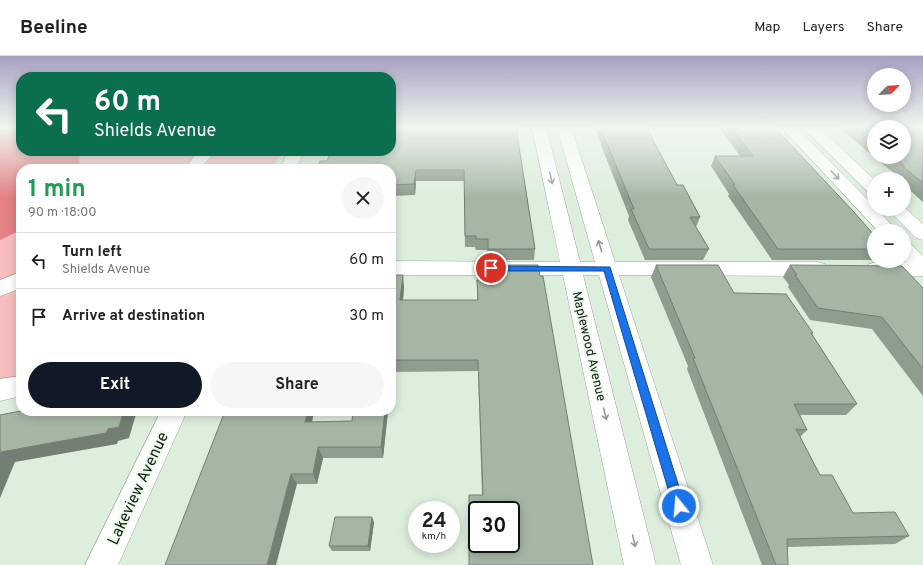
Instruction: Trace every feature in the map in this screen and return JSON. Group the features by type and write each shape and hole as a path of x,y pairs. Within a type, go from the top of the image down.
{"street":[{"name":"Maplewood Avenue","path":"545,151 640,565"},
{"path":"571,151 697,565"},
{"path":"811,151 881,224"},
{"path":"835,151 867,181"},
{"path":"196,164 202,156"},
{"path":"904,216 923,234"},
{"path":"911,256 923,269"},
{"path":"396,268 837,269"},
{"path":"860,269 923,269"},
{"path":"0,289 16,281"},
{"path":"0,390 16,387"},
{"name":"Lakeview Avenue","path":"101,565 172,416"}],"shaded area":[{"path":"0,151 16,151 16,156 280,156 276,164 16,164 16,380 0,383"},
{"path":"0,151 16,151 16,156 80,156 79,164 16,164 16,232 0,240"}],"building":[{"path":"396,151 520,151 535,249 488,249 488,239 476,239 476,236 465,236 464,170 416,170 414,184 396,185 396,164 319,164 320,161 327,161 329,156 396,156"},
{"path":"610,151 659,151 677,185 683,185 700,217 690,217 709,249 649,249 631,209 634,209"},
{"path":"749,151 796,151 867,227 867,249 778,249 733,185 735,185 715,156 753,156"},
{"path":"911,151 923,151 923,183 901,165 904,165 903,164 911,164"},
{"path":"489,265 538,265 540,276 543,276 593,565 469,565 469,553 520,553 520,501 469,501 469,495 483,495 478,360 396,360 396,275 403,275 400,300 478,300 477,280 490,279"},
{"path":"656,265 718,265 734,293 786,294 813,333 811,333 857,404 794,404 807,430 796,429 820,475 832,475 853,513 895,512 909,536 787,539 788,565 776,565 693,358 695,358"},
{"path":"790,265 867,266 867,268 904,268 923,288 923,369 882,317 818,308 795,275 797,275"},
{"path":"16,412 16,416 122,416 119,427 108,429 106,433 0,453 0,415"},
{"path":"223,416 307,416 305,422 352,421 352,416 384,416 381,447 318,447 313,474 291,474 267,565 165,565"},
{"path":"335,517 372,517 368,546 329,546"}],"route":[{"path":"491,268 607,268 679,506"}]}
